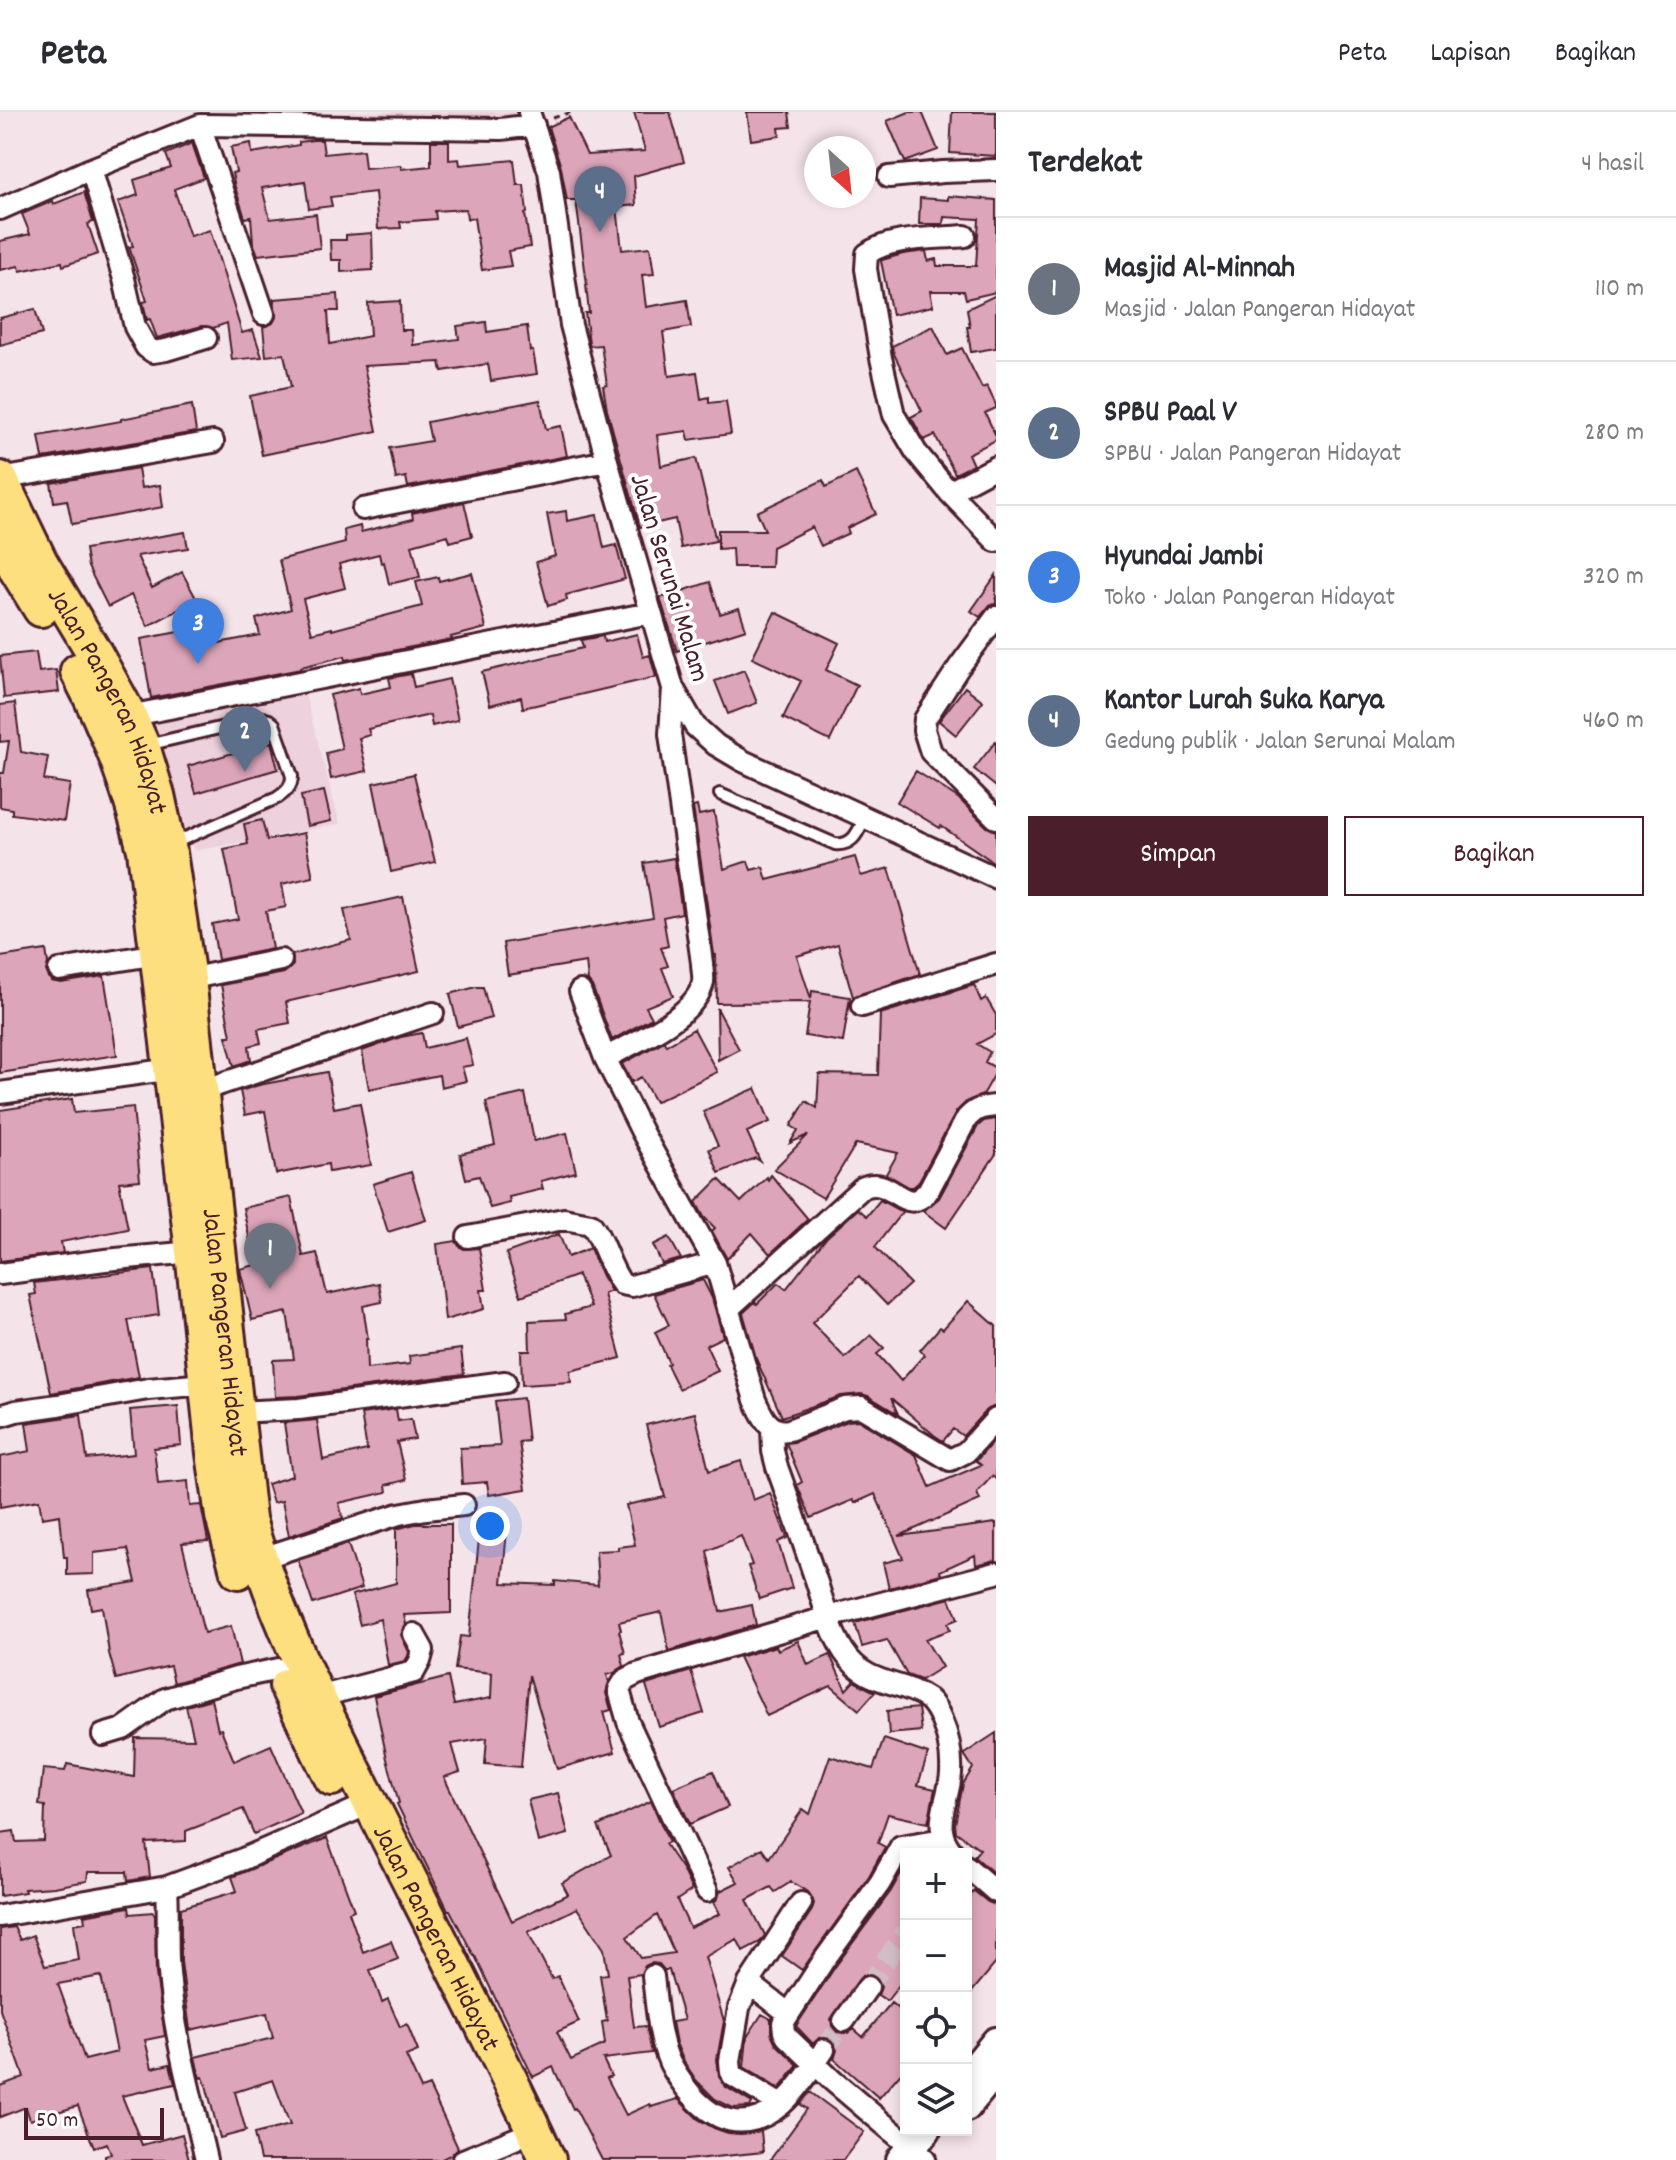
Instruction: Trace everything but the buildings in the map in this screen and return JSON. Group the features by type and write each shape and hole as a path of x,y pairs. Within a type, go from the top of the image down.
{"highway":[{"name":"Jalan Pangeran Hidayat","path":"0,479 40,562 95,654 129,738 157,795 158,954 172,1069 237,1412 248,1519 259,1559 361,1808 522,2149"},
{"name":"Jalan Pangeran Hidayat","path":"0,534 17,570 99,711 129,738"},
{"name":"Jalan Pangeran Hidayat","path":"156,848 188,979 200,1091 206,1252 206,1384 223,1516 236,1566 310,1736 361,1808 494,2047 548,2160"}],"main road":[{"path":"972,2095 987,2064"},
{"path":"917,2151 939,2136"}],"street":[{"path":"0,209 200,125 242,119 501,129 532,118"},
{"name":"Jalan Serunai Malam","path":"532,118 549,171 571,325 607,461 673,688 695,726 716,745 743,761 996,878"},
{"path":"200,125 264,314"},
{"path":"91,169 120,264 135,327 146,347 153,352 206,338"},
{"path":"889,177 996,170"},
{"path":"965,236 877,247 867,254 866,269 894,415 916,452 996,541"},
{"path":"0,479 213,442"},
{"path":"363,509 607,461"},
{"path":"949,492 996,467"},
{"path":"129,738 650,613"},
{"path":"996,617 925,719 924,730 931,752 996,818"},
{"path":"605,1058 666,1025 697,996 703,983 670,734 673,688"},
{"path":"59,970 158,954"},
{"path":"188,979 281,960"},
{"path":"862,1006 993,971"},
{"path":"580,991 605,1058 715,1263 755,1400 772,1428 780,1432 789,1430 845,1408 861,1407 950,1460 966,1452 996,1419"},
{"path":"200,1091 433,1013"},
{"path":"0,1093 172,1069"},
{"path":"728,1309 862,1188 878,1184 907,1200 922,1198 967,1118 973,1111 996,1106"},
{"path":"468,1237 564,1219 591,1224 616,1276 622,1284 632,1286 715,1263"},
{"path":"0,1274 105,1260 206,1252"},
{"path":"237,1412 299,1409 505,1382"},
{"path":"0,1416 148,1389 206,1384"},
{"path":"772,1428 777,1467 828,1617 843,1651 879,1681 930,1700 940,1716 950,1746 951,1776 940,1828 948,1847 901,1846 880,1883 783,2023 784,2032 819,2057 917,2151"},
{"path":"259,1559 399,1514 464,1505"},
{"path":"707,1891 628,1722 619,1690 625,1680 828,1617 996,1573"},
{"path":"318,1697 414,1672 423,1650 414,1634"},
{"path":"103,1735 123,1729 165,1699 279,1669"},
{"path":"0,1916 167,1887 208,1873 361,1808"},
{"path":"972,1871 996,1892"},
{"path":"167,1887 168,1971 175,2024 206,2160"},
{"path":"781,2105 738,2079 731,2072 730,2061 739,2008 749,1983 801,1903"},
{"path":"653,1976 665,2052 673,2070 701,2105 717,2117 741,2122 761,2117 781,2105 819,2057"},
{"path":"749,1983 788,2013"},
{"path":"844,2021 868,1987"},
{"path":"463,2160 522,2149"}],"lane":[{"path":"129,738 262,718 274,724 292,776 287,791 277,798 156,848"},
{"path":"720,794 835,844 850,842 865,817"}],"shaded area":[{"path":"350,112 517,112 518,115 350,120"},
{"path":"303,687 340,824 194,851 145,721"}],"tunnel":[{"path":"868,1987 900,1940"},
{"path":"824,2050 844,2021"}],"place":[{"name":"Kantor Lurah Suka Karya","path":"600,232"},
{"name":"Hyundai Jambi","path":"198,664"},
{"name":"SPBU Paal V","path":"245,772"},
{"name":"Masjid Al-Minnah","path":"270,1289"}]}
